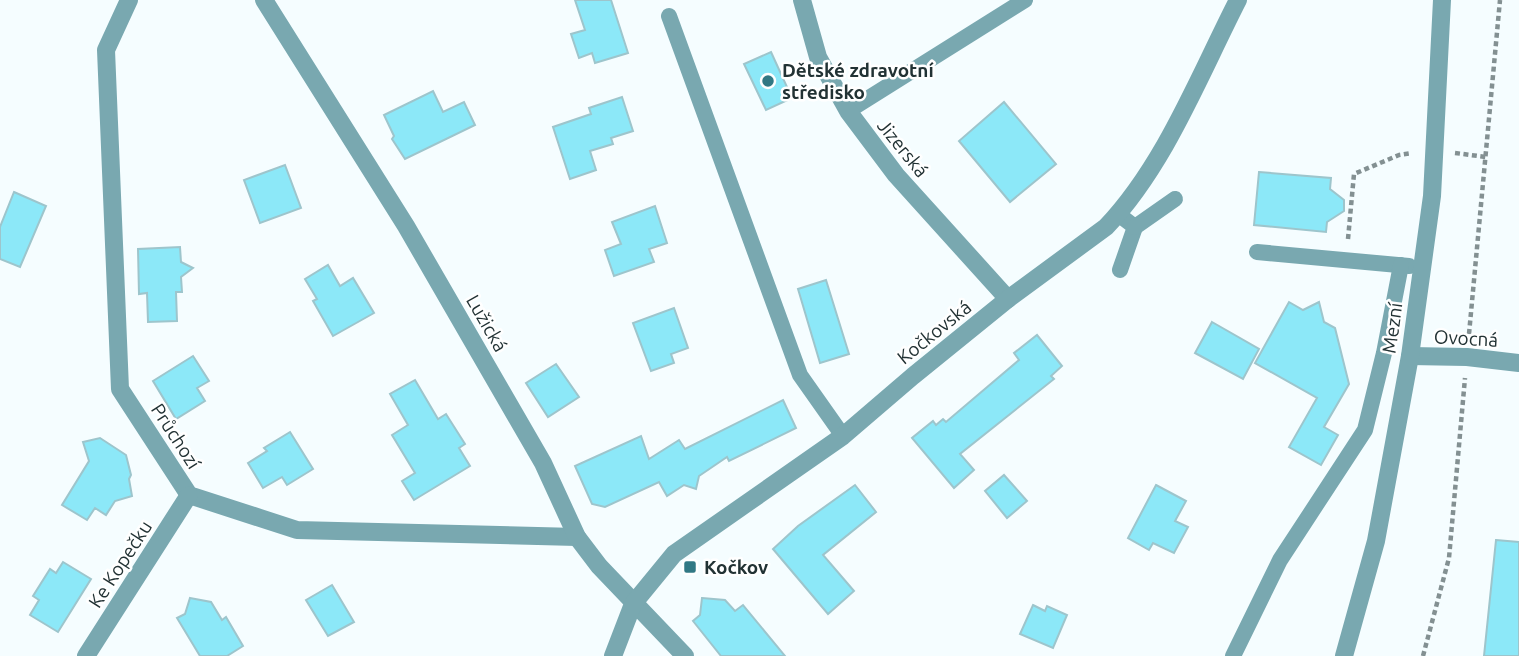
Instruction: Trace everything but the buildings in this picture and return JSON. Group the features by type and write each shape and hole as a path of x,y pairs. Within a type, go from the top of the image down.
{"street":[{"name":"Průchozí","path":"129,0 106,50 120,389 189,495 297,530 577,537"},
{"name":"Lužická","path":"264,0 406,226 537,451 577,537 633,604 685,656"},
{"name":"Jizerská","path":"802,0 818,57 848,111 896,175 1008,299"},
{"name":"Kočkovská","path":"612,656 633,604 674,554 843,436 1008,299 1106,228 1170,138 1238,0"},
{"name":"Mezní","path":"1345,656 1376,541 1410,356 1432,196 1442,0"},
{"name":"Ovocná","path":"1410,356 1467,357 1519,363"},
{"name":"Ke Kopečku","path":"86,656 189,495"}],"lane":[{"path":"848,111 1025,0"},
{"path":"669,16 800,375 843,436"},
{"path":"1120,270 1135,227 1175,199"},
{"path":"1118,214 1135,227"},
{"path":"1257,252 1422,267"},
{"path":"1233,656 1280,559 1365,430 1384,353 1401,265"}],"path":[{"path":"1423,656 1449,558 1500,0"},
{"path":"1346,260 1354,174 1399,155 1434,151 1486,157"}],"place":[{"name":"Dětské zdravotní středisko","path":"768,81"},
{"name":"Kočkov","path":"690,567"}]}
